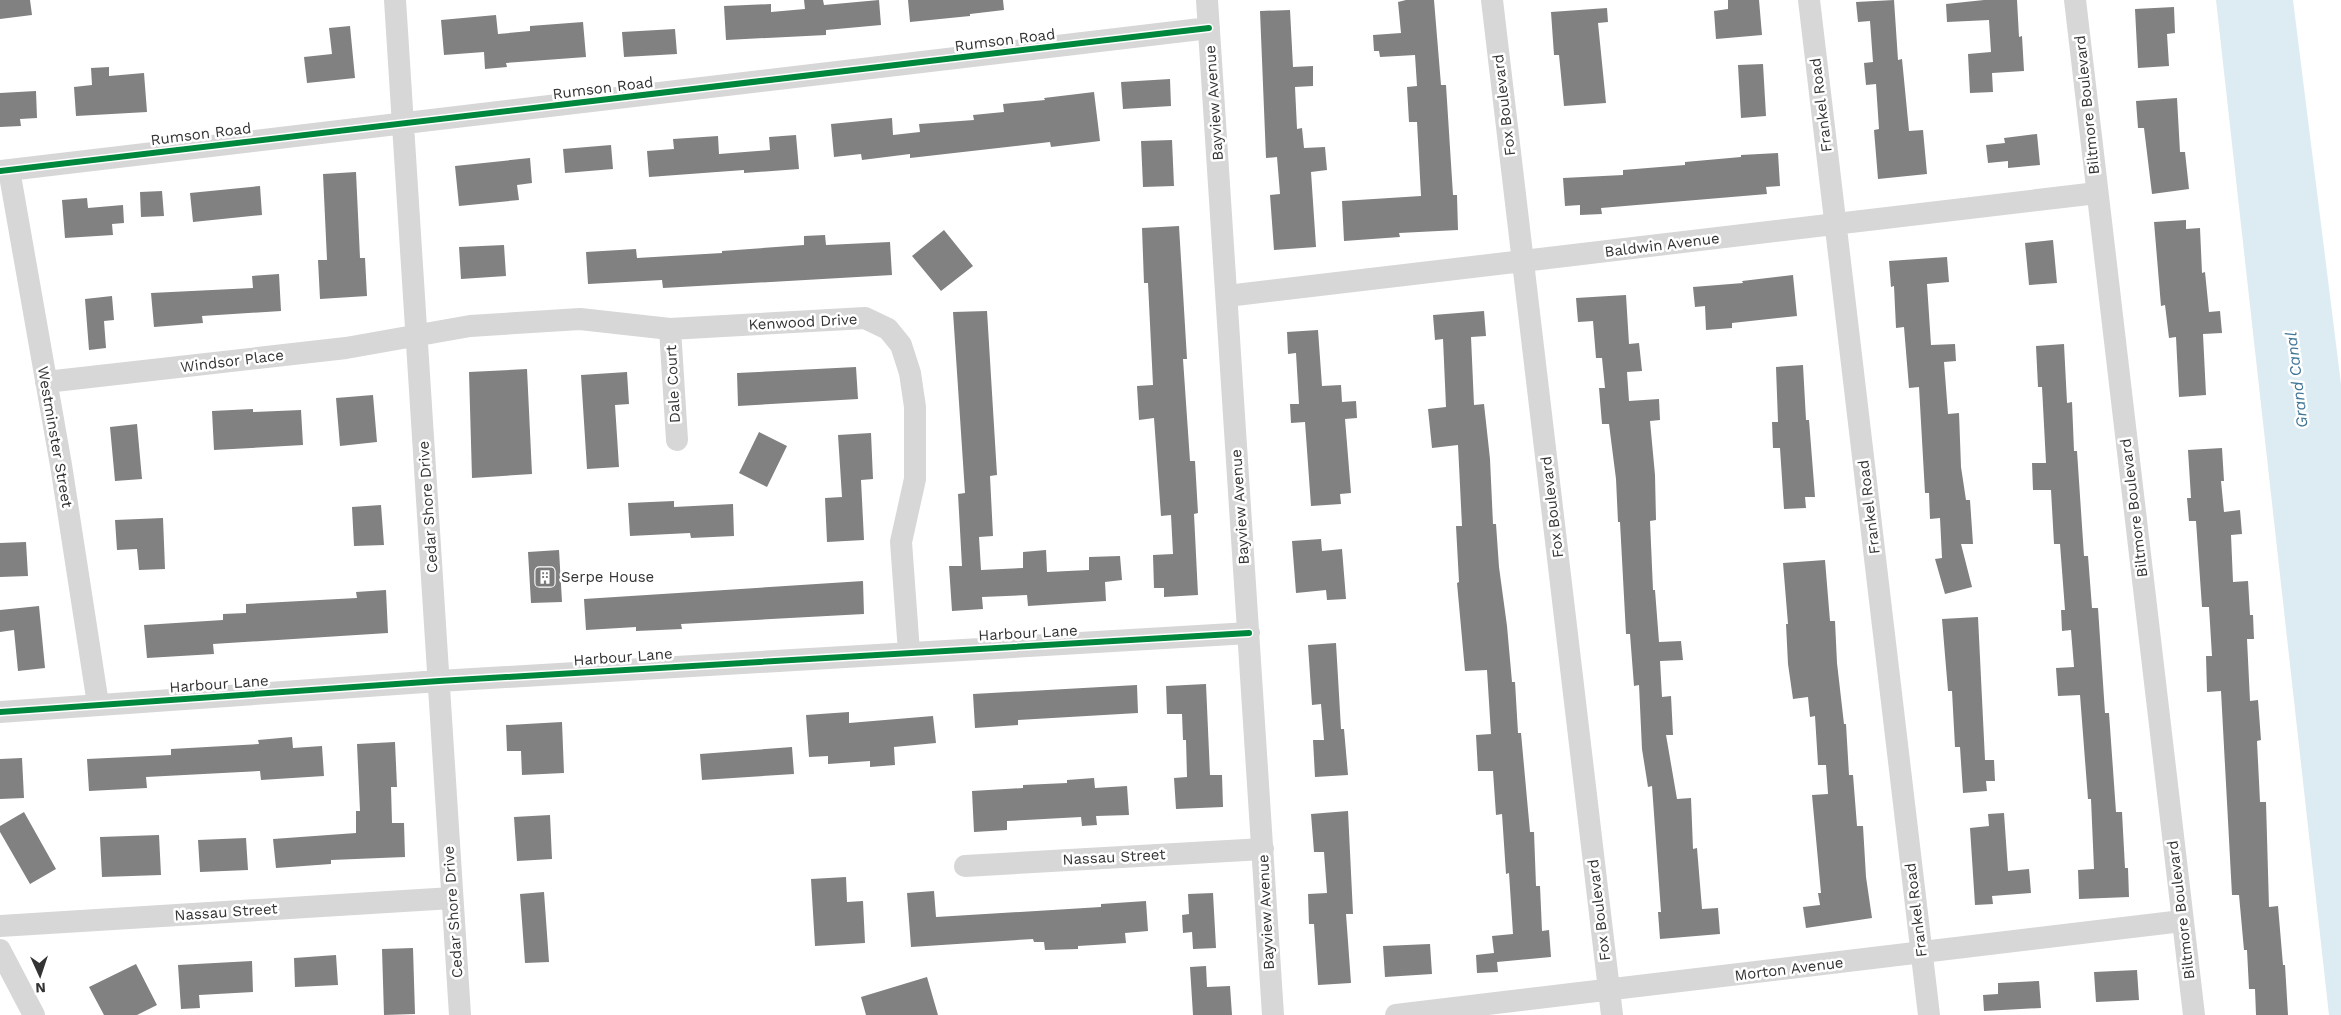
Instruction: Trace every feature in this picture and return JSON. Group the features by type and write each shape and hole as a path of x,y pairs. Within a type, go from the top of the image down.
{"street":[{"name":"Cedar Shore Drive","path":"395,0 460,1015"},
{"name":"Bayview Avenue","path":"1207,0 1273,1015"},
{"name":"Fox Boulevard","path":"1492,0 1612,1015"},
{"name":"Frankel Road","path":"1809,0 1929,1015"},
{"name":"Biltmore Boulevard","path":"2075,0 2194,1015"},
{"name":"Rumson Road","path":"5,170 1208,28"},
{"name":"Westminster Street","path":"5,170 61,465 98,704"},
{"name":"Baldwin Avenue","path":"1227,296 2097,193"},
{"name":"Kenwood Drive","path":"417,336 470,326 580,319 670,329 865,318 888,329 900,346 910,373 914,407 916,480 901,542 909,652"},
{"name":"Dale Court","path":"670,329 676,440"},
{"name":"Windsor Place","path":"46,382 346,348 417,336"},
{"name":"Harbour Lane","path":"0,712 439,681 1249,633"},
{"name":"Nassau Street","path":"965,866 1263,849"},
{"name":"Nassau Street","path":"0,926 452,898"},
{"name":"Morton Avenue","path":"1396,1015 2182,921"},
{"path":"0,950 34,1015"}],"water":[{"name":"Grand Canal","path":"2216,0 2293,0 2341,384 2341,1015 2329,1015"}],"building":[{"path":"0,0 30,0 32,15 0,19"},
{"path":"804,0 823,0 824,5 879,0 881,25 826,30 826,35 726,40 724,6 771,4 771,12 805,9"},
{"path":"908,0 1003,0 1004,10 970,14 970,16 910,22"},
{"path":"1406,0 1434,0 1441,85 1446,85 1453,195 1457,195 1458,230 1399,233 1400,237 1344,241 1342,201 1421,196 1417,122 1409,122 1407,87 1417,86 1415,55 1380,57 1379,51 1374,51 1373,35 1401,33 1398,2"},
{"path":"1728,0 1759,0 1762,35 1716,39 1714,11 1728,9"},
{"path":"1894,0 1898,60 1902,59 1909,131 1923,130 1927,174 1878,179 1874,130 1879,129 1876,84 1866,85 1864,63 1873,62 1870,21 1858,22 1856,2"},
{"path":"1984,0 2017,0 2019,37 2022,36 2024,71 1992,73 1993,92 1970,93 1968,54 1991,52 1989,20 1947,22 1946,4"},
{"path":"2174,7 2175,33 2167,34 2169,66 2138,68 2135,9"},
{"path":"1607,8 1608,22 1598,23 1606,103 1564,106 1559,55 1554,55 1551,12"},
{"path":"1290,10 1293,67 1313,66 1313,86 1295,87 1297,129 1302,128 1304,148 1325,147 1327,170 1311,172 1316,247 1274,250 1270,195 1280,194 1277,157 1266,158 1260,11"},
{"path":"496,15 498,34 530,31 530,26 583,22 586,57 506,63 507,67 485,69 484,52 444,55 441,20"},
{"path":"350,26 355,78 307,83 304,57 332,54 329,28"},
{"path":"675,29 677,54 624,57 622,32"},
{"path":"1763,64 1766,116 1741,118 1738,65"},
{"path":"109,67 109,76 144,73 147,112 76,116 74,87 92,85 91,68"},
{"path":"1170,79 1171,106 1123,109 1121,82"},
{"path":"36,91 37,118 20,119 21,126 0,127 0,93"},
{"path":"1094,92 1100,141 1051,147 1050,142 910,158 910,154 862,160 861,154 834,157 831,124 892,118 893,135 920,132 919,124 974,120 973,115 1004,112 1003,104 1045,100 1044,98"},
{"path":"2177,98 2180,152 2185,152 2189,189 2152,194 2144,128 2138,128 2136,101"},
{"path":"2037,134 2040,165 2008,168 2008,161 1988,163 1986,145 2005,143 2004,138"},
{"path":"796,135 799,169 744,173 744,170 649,177 647,151 674,149 673,139 718,136 719,154 770,150 769,137"},
{"path":"1172,140 1174,186 1143,187 1141,141"},
{"path":"611,145 613,169 565,173 563,149"},
{"path":"1778,153 1780,186 1766,187 1767,194 1601,208 1602,214 1580,215 1580,205 1565,206 1563,178 1623,175 1623,170 1685,165 1685,162 1741,157 1741,155"},
{"path":"530,158 532,183 517,185 519,200 459,206 455,166"},
{"path":"356,172 360,258 365,258 367,296 320,299 318,260 327,260 323,174"},
{"path":"260,186 262,215 193,222 190,193"},
{"path":"162,191 164,216 141,217 140,192"},
{"path":"87,198 88,208 123,205 124,223 112,224 113,235 65,238 62,200"},
{"path":"2186,220 2186,229 2200,228 2202,273 2205,272 2209,312 2220,311 2222,333 2203,334 2206,395 2179,397 2176,337 2169,338 2165,305 2161,306 2154,222"},
{"path":"1179,226 1187,359 1183,359 1190,461 1195,461 1198,513 1194,514 1198,595 1164,597 1164,588 1154,588 1153,555 1173,554 1171,515 1161,516 1154,418 1139,420 1137,386 1153,385 1148,283 1144,283 1142,228"},
{"path":"944,230 973,266 941,291 912,256"},
{"path":"825,235 826,245 890,242 892,275 663,288 662,280 588,284 586,252 636,249 637,258 722,253 722,251 804,245 804,236"},
{"path":"2053,240 2057,283 2029,285 2025,243"},
{"path":"504,245 506,276 461,279 459,247"},
{"path":"1947,257 1949,282 1927,284 1931,345 1955,344 1956,361 1944,362 1948,414 1959,413 1961,467 1966,500 1970,500 1973,544 1961,544 1972,587 1945,594 1935,559 1942,558 1940,518 1930,519 1929,493 1925,493 1919,387 1909,388 1904,327 1896,328 1894,286 1891,287 1889,261"},
{"path":"279,274 281,311 202,316 203,323 154,327 151,293 253,288 252,276"},
{"path":"1793,275 1797,316 1732,323 1732,328 1706,330 1705,306 1695,307 1693,287 1743,283 1742,281"},
{"path":"1626,295 1629,344 1639,343 1642,371 1627,372 1629,401 1659,399 1660,420 1650,421 1655,475 1656,520 1650,521 1653,590 1655,590 1659,642 1681,641 1683,660 1660,661 1662,697 1671,696 1673,735 1666,735 1677,799 1691,798 1693,849 1697,848 1702,909 1718,908 1720,934 1660,939 1658,912 1661,912 1652,786 1648,787 1642,749 1639,685 1634,686 1630,634 1626,634 1616,479 1609,424 1602,424 1599,388 1605,388 1602,358 1596,358 1593,321 1578,322 1576,298"},
{"path":"112,296 114,320 104,321 106,348 89,350 85,299"},
{"path":"987,311 997,475 990,476 993,536 979,537 981,570 1023,568 1023,552 1046,550 1047,572 1089,570 1089,557 1120,556 1122,580 1105,582 1106,601 1028,606 1027,595 982,597 983,609 952,611 949,566 962,566 958,494 965,493 953,312"},
{"path":"1484,311 1486,336 1471,337 1474,405 1484,404 1490,459 1493,524 1496,524 1512,682 1515,682 1518,733 1521,733 1530,832 1534,832 1536,886 1540,886 1542,931 1549,930 1551,957 1497,962 1498,972 1477,973 1476,955 1494,953 1492,936 1513,934 1509,873 1506,874 1502,814 1496,815 1493,771 1478,771 1476,735 1491,734 1487,670 1465,671 1457,583 1459,582 1456,526 1462,526 1458,445 1432,448 1428,409 1446,407 1443,339 1435,340 1433,315"},
{"path":"1318,330 1322,386 1341,385 1342,402 1356,401 1357,418 1345,419 1351,493 1340,494 1341,504 1311,506 1305,422 1291,423 1290,404 1299,404 1296,353 1288,354 1287,332"},
{"path":"2064,344 2067,403 2072,402 2074,451 2077,451 2084,556 2088,556 2092,608 2098,608 2105,713 2109,713 2116,812 2122,812 2125,868 2128,868 2129,897 2079,899 2078,870 2094,869 2091,799 2088,799 2080,695 2058,696 2056,668 2074,667 2071,630 2062,631 2061,610 2065,610 2060,544 2054,544 2051,490 2033,490 2032,463 2046,463 2042,387 2038,387 2036,346"},
{"path":"1803,365 1806,420 1809,420 1815,497 1805,497 1806,508 1784,509 1780,448 1773,448 1772,422 1778,422 1776,367"},
{"path":"856,367 858,399 738,406 737,373"},
{"path":"527,369 532,474 472,478 469,372"},
{"path":"627,372 629,404 615,405 619,467 587,469 581,375"},
{"path":"373,395 377,442 340,446 336,398"},
{"path":"253,409 253,412 301,410 303,445 214,450 212,411"},
{"path":"137,424 142,479 115,481 110,427"},
{"path":"759,432 787,446 767,487 739,473"},
{"path":"871,433 873,479 861,480 864,540 827,542 825,498 842,497 838,435"},
{"path":"2222,448 2224,481 2221,481 2224,512 2240,510 2242,534 2231,535 2233,582 2248,581 2250,615 2253,615 2254,639 2247,639 2250,701 2258,700 2261,740 2257,741 2260,802 2266,802 2269,907 2278,906 2283,965 2285,965 2288,1015 2256,1015 2255,989 2249,989 2247,950 2244,950 2239,895 2232,895 2221,691 2207,692 2206,656 2212,656 2209,607 2202,607 2196,521 2189,521 2187,498 2191,498 2188,450"},
{"path":"674,501 674,507 733,504 734,536 691,538 690,533 630,536 628,503"},
{"path":"381,505 384,545 354,546 352,507"},
{"path":"163,518 165,569 139,570 137,549 117,550 115,520"},
{"path":"1321,539 1322,551 1342,549 1346,599 1327,600 1326,590 1296,593 1292,541"},
{"path":"26,542 28,576 0,577 0,543"},
{"name":"Serpe House","path":"559,550 562,602 531,603 528,552"},
{"path":"1825,560 1830,621 1835,621 1837,663 1844,724 1846,724 1849,775 1853,775 1857,826 1863,826 1866,877 1872,918 1806,928 1803,907 1820,905 1818,893 1821,893 1812,795 1828,794 1826,765 1818,765 1815,716 1810,717 1808,697 1793,699 1788,664 1786,624 1788,624 1783,563"},
{"path":"863,581 864,614 681,624 682,629 636,631 636,627 586,630 584,599"},
{"path":"386,590 388,633 213,644 214,654 147,658 144,625 223,620 223,614 246,613 246,604 357,598 356,592"},
{"path":"39,606 45,668 18,671 14,630 0,632 0,610"},
{"path":"1978,617 1985,760 1994,760 1995,781 1986,781 1987,791 1963,793 1960,747 1955,747 1952,691 1948,691 1942,619"},
{"path":"1336,643 1341,729 1344,729 1348,775 1315,777 1313,740 1324,740 1321,704 1312,705 1308,645"},
{"path":"1206,684 1210,775 1222,775 1223,807 1176,809 1174,778 1187,777 1186,740 1183,740 1182,714 1167,714 1166,686"},
{"path":"1137,685 1138,713 1018,720 1018,725 975,728 973,694"},
{"path":"849,712 849,723 933,716 936,743 894,747 895,765 870,767 870,761 828,764 828,756 809,757 806,715"},
{"path":"562,722 564,773 522,775 521,751 507,751 506,725"},
{"path":"292,737 293,748 322,746 324,776 261,780 260,771 146,777 147,788 89,791 87,759 171,755 171,749 259,744 258,740"},
{"path":"395,742 397,787 391,787 392,823 404,823 405,857 331,860 331,864 276,868 273,839 356,833 356,811 360,811 357,744"},
{"path":"792,747 794,774 702,780 700,754"},
{"path":"22,758 24,798 0,799 0,759"},
{"path":"1094,778 1095,788 1127,786 1129,815 1096,816 1097,825 1082,826 1081,817 1007,821 1007,830 974,832 972,791 1023,788 1023,785 1067,783 1067,780"},
{"path":"1348,811 1353,914 1346,914 1351,983 1318,985 1314,924 1309,924 1308,894 1327,893 1324,852 1314,852 1311,814"},
{"path":"24,812 56,869 30,884 0,832 0,826"},
{"path":"2004,813 2008,871 2029,869 2031,893 1992,896 1993,904 1975,905 1970,828 1989,826 1988,814"},
{"path":"550,815 552,859 517,861 514,817"},
{"path":"159,835 161,875 102,877 100,837"},
{"path":"246,838 248,870 200,872 198,840"},
{"path":"846,877 847,902 863,901 865,943 815,946 811,879"},
{"path":"934,891 936,917 1101,907 1101,904 1146,901 1148,931 1125,933 1126,943 1078,946 1078,949 1045,950 1044,942 1034,942 1033,939 911,947 907,893"},
{"path":"544,892 549,962 525,963 520,894"},
{"path":"1213,893 1216,948 1193,949 1192,932 1183,933 1182,915 1189,914 1188,894"},
{"path":"1430,944 1432,974 1385,977 1383,946"},
{"path":"413,948 415,1014 384,1015 382,949"},
{"path":"336,955 338,985 295,987 294,958"},
{"path":"252,961 253,992 199,995 200,1008 181,1009 178,965"},
{"path":"136,964 157,1005 137,1015 104,1015 89,987"},
{"path":"1206,966 1207,987 1230,986 1232,1015 1193,1015 1190,967"},
{"path":"2137,970 2139,1000 2096,1002 2094,972"},
{"path":"927,977 938,1015 866,1015 861,997"},
{"path":"2039,981 2041,1008 1984,1011 1983,995 1998,994 1998,983"}],"cycle path":[{"path":"0,171 1209,28"},
{"path":"0,712 439,681 1249,633"}],"place":[{"name":"Serpe House","path":"545,577"}]}
